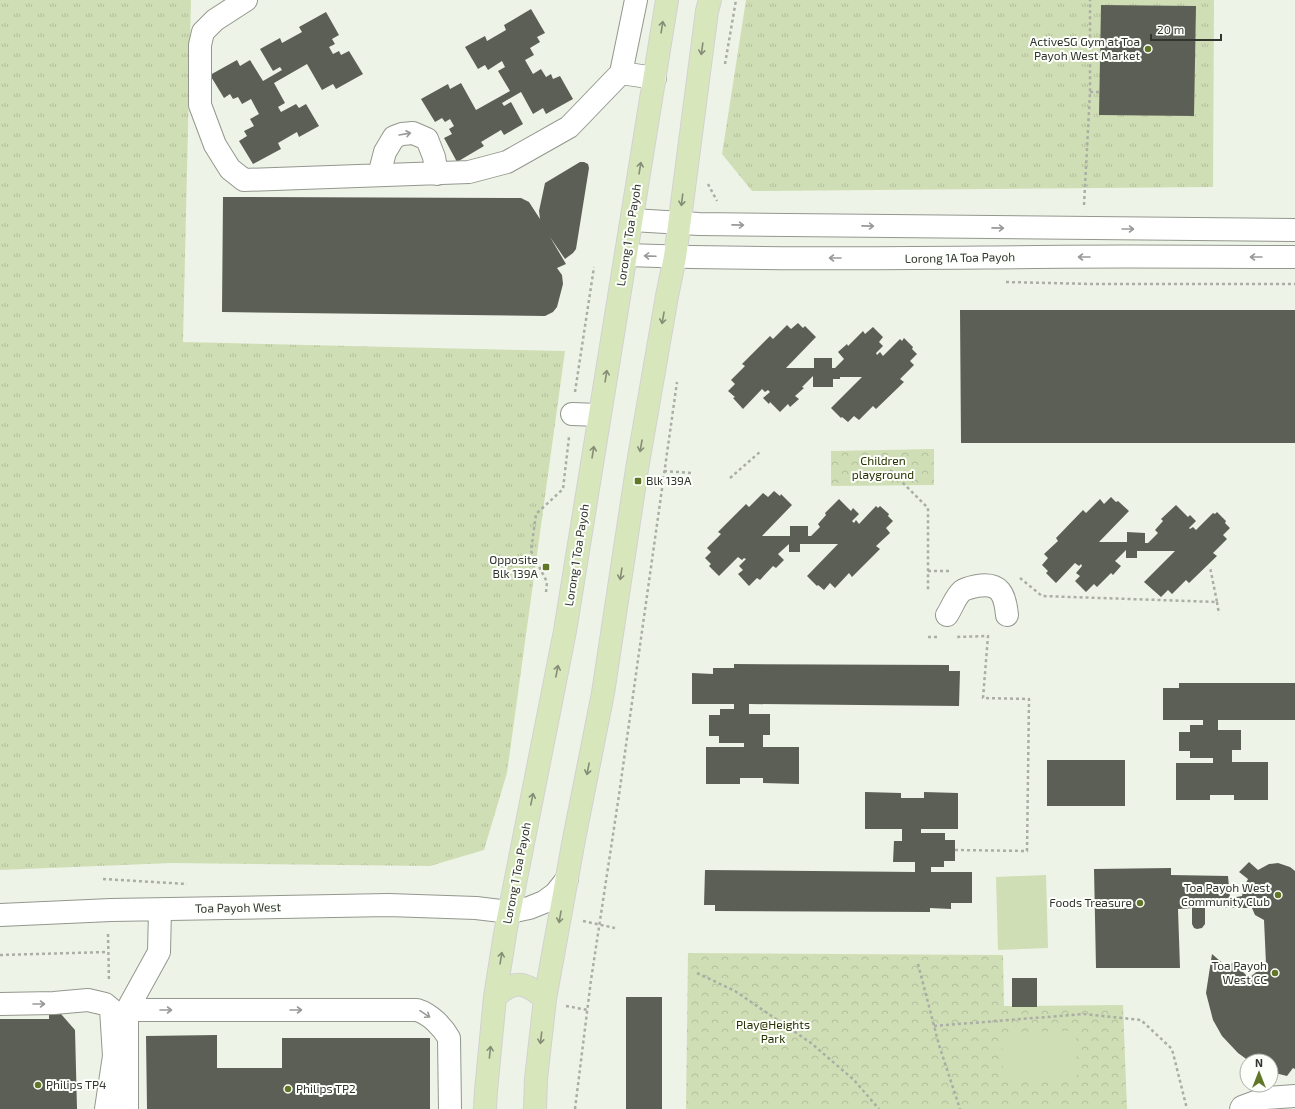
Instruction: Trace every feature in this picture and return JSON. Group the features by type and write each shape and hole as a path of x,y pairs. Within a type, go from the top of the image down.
{"main road":[{"name":"Lorong 1 Toa Payoh","path":"485,1109 495,996 505,934 565,631 667,0"},
{"path":"536,1109 536,1079 545,999 603,693 666,296 675,257 707,11 710,0"},
{"path":"495,996 501,991 520,985 532,988 545,999"}],"street":[{"path":"246,0 215,20 203,32 200,45 200,106 215,145 230,169 244,180 469,172 507,162 569,127 621,73 636,0"},
{"path":"621,73 654,78"},
{"path":"379,176 385,152 394,137 402,134 413,133 427,139 434,157 437,174"},
{"path":"632,220 679,224 1295,230"},
{"name":"Lorong 1A Toa Payoh","path":"626,255 675,257 930,259 1036,257 1295,257"},
{"path":"572,414 599,415"},
{"path":"947,615 962,591 969,587 988,585 1001,591 1004,596 1007,615"},
{"name":"Toa Payoh West","path":"476,908 495,900 517,878"},
{"name":"Toa Payoh West","path":"0,915 111,910 388,905 476,908 510,912 529,908 544,902 555,894 567,879"},
{"path":"127,1109 127,1010 159,952 160,910"},
{"path":"0,1004 54,1004 88,1000 105,1004 111,1009 114,1056 106,1109"},
{"path":"127,1010 417,1010 424,1012 444,1030 448,1038 450,1109"},
{"path":"1241,1109 1242,1107 1266,1098 1295,1096"}],"path":[{"path":"725,64 736,0"},
{"path":"1085,193 1090,92 1090,0"},
{"path":"1090,92 1100,92"},
{"path":"706,179 719,204"},
{"path":"546,598 547,582 531,551 536,514 563,489 572,414 594,267"},
{"path":"575,1109 678,380"},
{"path":"730,478 761,451"},
{"path":"638,469 691,473"},
{"path":"890,470 928,508 928,591"},
{"path":"1210,567 1219,614"},
{"path":"928,571 951,571"},
{"path":"1017,576 1042,596 1217,602"},
{"path":"950,637 988,636 983,698 1029,699 1027,851 955,850"},
{"path":"928,637 943,637"},
{"path":"104,879 193,884"},
{"path":"583,922 615,928"},
{"path":"108,934 109,987"},
{"path":"0,955 108,952"},
{"path":"918,964 934,1026 960,1109"},
{"path":"697,973 736,991 811,1044 854,1080 879,1109"},
{"path":"934,1026 1084,1014 1140,1020 1172,1049 1187,1109"}],"green space":[{"path":"0,0 191,0 183,342 565,351 507,773 484,850 430,866 172,863 0,870"},
{"path":"746,0 1214,0 1213,187 752,191 722,154"},
{"name":"Children playground","path":"934,449 934,485 831,486 831,451"},
{"path":"1046,875 1048,948 998,950 996,877"},
{"name":"Play@Heights Park","path":"688,953 1003,955 1004,1006 1123,1005 1127,1109 686,1109"},
{"path":"1076,1031 1077,1080 1003,1081 1002,1032"}],"building":[{"name":"ActiveSG Gym at Toa Payoh West Market","path":"1101,5 1196,6 1194,116 1099,115"},
{"path":"531,9 545,33 537,37 540,42 530,48 534,55 525,60 533,74 541,69 546,77 551,74 553,79 560,76 573,99 546,114 543,108 533,114 521,92 502,103 504,106 511,102 523,124 504,135 501,130 481,142 484,146 457,162 444,138 452,134 449,129 454,126 450,119 445,122 442,118 435,122 421,99 448,84 450,89 461,83 476,110 510,91 498,71 505,67 502,61 488,70 485,65 478,69 465,47 485,36 487,41 506,30 504,25"},
{"path":"326,12 339,35 332,39 335,44 329,47 333,54 339,51 341,55 349,51 363,74 336,89 333,84 322,90 307,64 274,83 285,103 278,107 281,112 296,104 299,108 306,104 319,126 299,137 297,132 278,143 281,149 253,164 239,141 247,136 244,131 254,126 250,119 259,114 251,99 242,104 238,97 233,99 230,94 224,98 210,75 237,60 240,66 250,60 263,81 282,70 280,67 273,71 260,49 280,38 282,43 302,32 299,27"},
{"path":"580,162 588,164 589,168 576,249 565,259 550,237 566,264 557,268 562,275 563,284 557,307 553,312 545,316 222,312 223,197 521,198 529,202 540,219 539,211 545,183"},
{"path":"960,310 1295,310 1295,443 961,443"},
{"path":"798,323 803,328 805,326 816,337 786,368 814,368 814,358 832,358 832,368 835,368 844,359 838,352 847,344 848,346 863,331 865,334 873,327 883,337 879,342 883,346 876,353 877,355 880,352 883,356 900,339 902,341 904,338 913,347 912,349 917,354 910,361 914,365 900,379 904,382 876,409 873,406 859,420 854,416 848,422 842,417 841,418 831,408 862,377 840,377 840,379 833,379 833,387 813,387 813,376 802,387 804,388 795,396 799,399 790,407 788,404 780,412 770,402 769,404 763,398 770,392 768,390 765,392 762,389 743,409 733,398 735,397 728,391 735,384 731,380 745,366 742,364 770,336 773,339 787,325 791,329"},
{"path":"774,491 780,496 781,494 792,505 762,536 790,536 790,526 808,526 808,536 811,536 820,527 818,524 826,515 825,513 839,499 851,511 853,508 859,514 852,521 854,523 856,520 859,524 876,506 878,508 880,506 889,514 888,516 893,521 886,528 890,533 876,546 880,549 852,577 849,573 835,588 830,583 824,590 818,585 817,586 807,576 838,544 800,544 800,552 789,552 789,544 778,554 784,560 776,568 773,566 760,580 757,578 749,586 738,574 743,570 739,566 746,559 744,558 742,560 738,557 719,576 709,566 711,564 705,558 711,552 707,548 721,534 718,532 746,504 749,507 763,493 768,497"},
{"path":"1111,497 1129,511 1099,542 1127,542 1127,532 1145,533 1145,543 1148,543 1158,533 1155,530 1163,521 1161,519 1176,505 1188,517 1190,515 1196,521 1189,528 1190,529 1193,527 1196,530 1213,513 1215,514 1217,512 1226,521 1225,523 1230,528 1223,535 1227,539 1213,553 1217,556 1189,583 1186,580 1172,594 1168,590 1161,597 1144,582 1175,551 1137,551 1137,558 1126,558 1126,550 1115,561 1121,566 1113,575 1111,573 1097,587 1094,584 1086,592 1075,581 1080,576 1076,573 1082,566 1081,564 1079,566 1075,563 1056,583 1046,573 1048,571 1042,565 1048,558 1044,554 1058,541 1056,538 1083,510 1086,513 1100,499 1104,504"},
{"path":"734,664 949,665 949,671 960,671 959,706 749,704 749,714 770,714 770,735 763,735 763,747 799,747 799,784 763,783 763,778 740,778 740,784 706,784 706,747 744,747 744,743 719,743 719,736 709,736 709,715 720,715 720,709 734,709 734,704 692,704 692,673 713,674 713,668 734,668"},
{"path":"1179,683 1295,683 1295,720 1218,720 1218,730 1241,730 1241,750 1232,750 1232,762 1268,762 1268,800 1234,800 1234,795 1210,795 1210,800 1176,800 1176,763 1213,763 1213,758 1190,758 1190,751 1179,751 1179,732 1190,732 1190,725 1203,725 1203,720 1163,720 1163,688 1179,688"},
{"path":"1047,760 1125,760 1125,806 1047,806"},
{"path":"865,792 901,793 901,798 924,798 924,792 958,793 958,829 921,829 921,833 945,833 945,840 955,840 955,861 944,861 944,867 931,867 931,872 972,872 972,903 951,903 951,909 930,908 930,912 715,911 715,905 704,905 705,870 915,872 915,862 893,862 894,841 902,841 902,829 865,829"},
{"name":"Toa Payoh West CC","path":"1249,862 1258,870 1269,864 1278,863 1290,867 1295,871 1295,1069 1293,1068 1287,1076 1279,1074 1279,1053 1238,1053 1222,1036 1213,1020 1206,993 1212,954 1228,968 1233,962 1249,978 1266,964 1264,920 1255,915 1252,908 1205,908 1205,924 1202,928 1197,929 1194,928 1192,924 1192,908 1178,909 1180,968 1096,968 1094,869 1171,868 1171,875 1228,876 1230,898 1242,896 1248,879 1239,872"},
{"path":"1012,978 1037,978 1037,1007 1012,1007"},
{"path":"626,997 662,997 662,1109 626,1109"},
{"name":"Philips TP4","path":"49,1014 61,1014 75,1030 77,1109 0,1109 0,1019 49,1019"},
{"name":"Philips TP2","path":"217,1035 217,1068 282,1068 282,1038 430,1038 430,1109 147,1109 146,1036"}],"place":[{"name":"ActiveSG Gym at Toa Payoh West Market","path":"1148,49"},
{"name":"Blk 139A","path":"638,481"},
{"name":"Opposite Blk 139A","path":"546,567"},
{"name":"Toa Payoh West Community Club","path":"1278,895"},
{"name":"Foods Treasure","path":"1140,903"},
{"name":"Toa Payoh West CC","path":"1275,973"},
{"name":"Philips TP4","path":"38,1085"},
{"name":"Philips TP2","path":"288,1089"}]}
